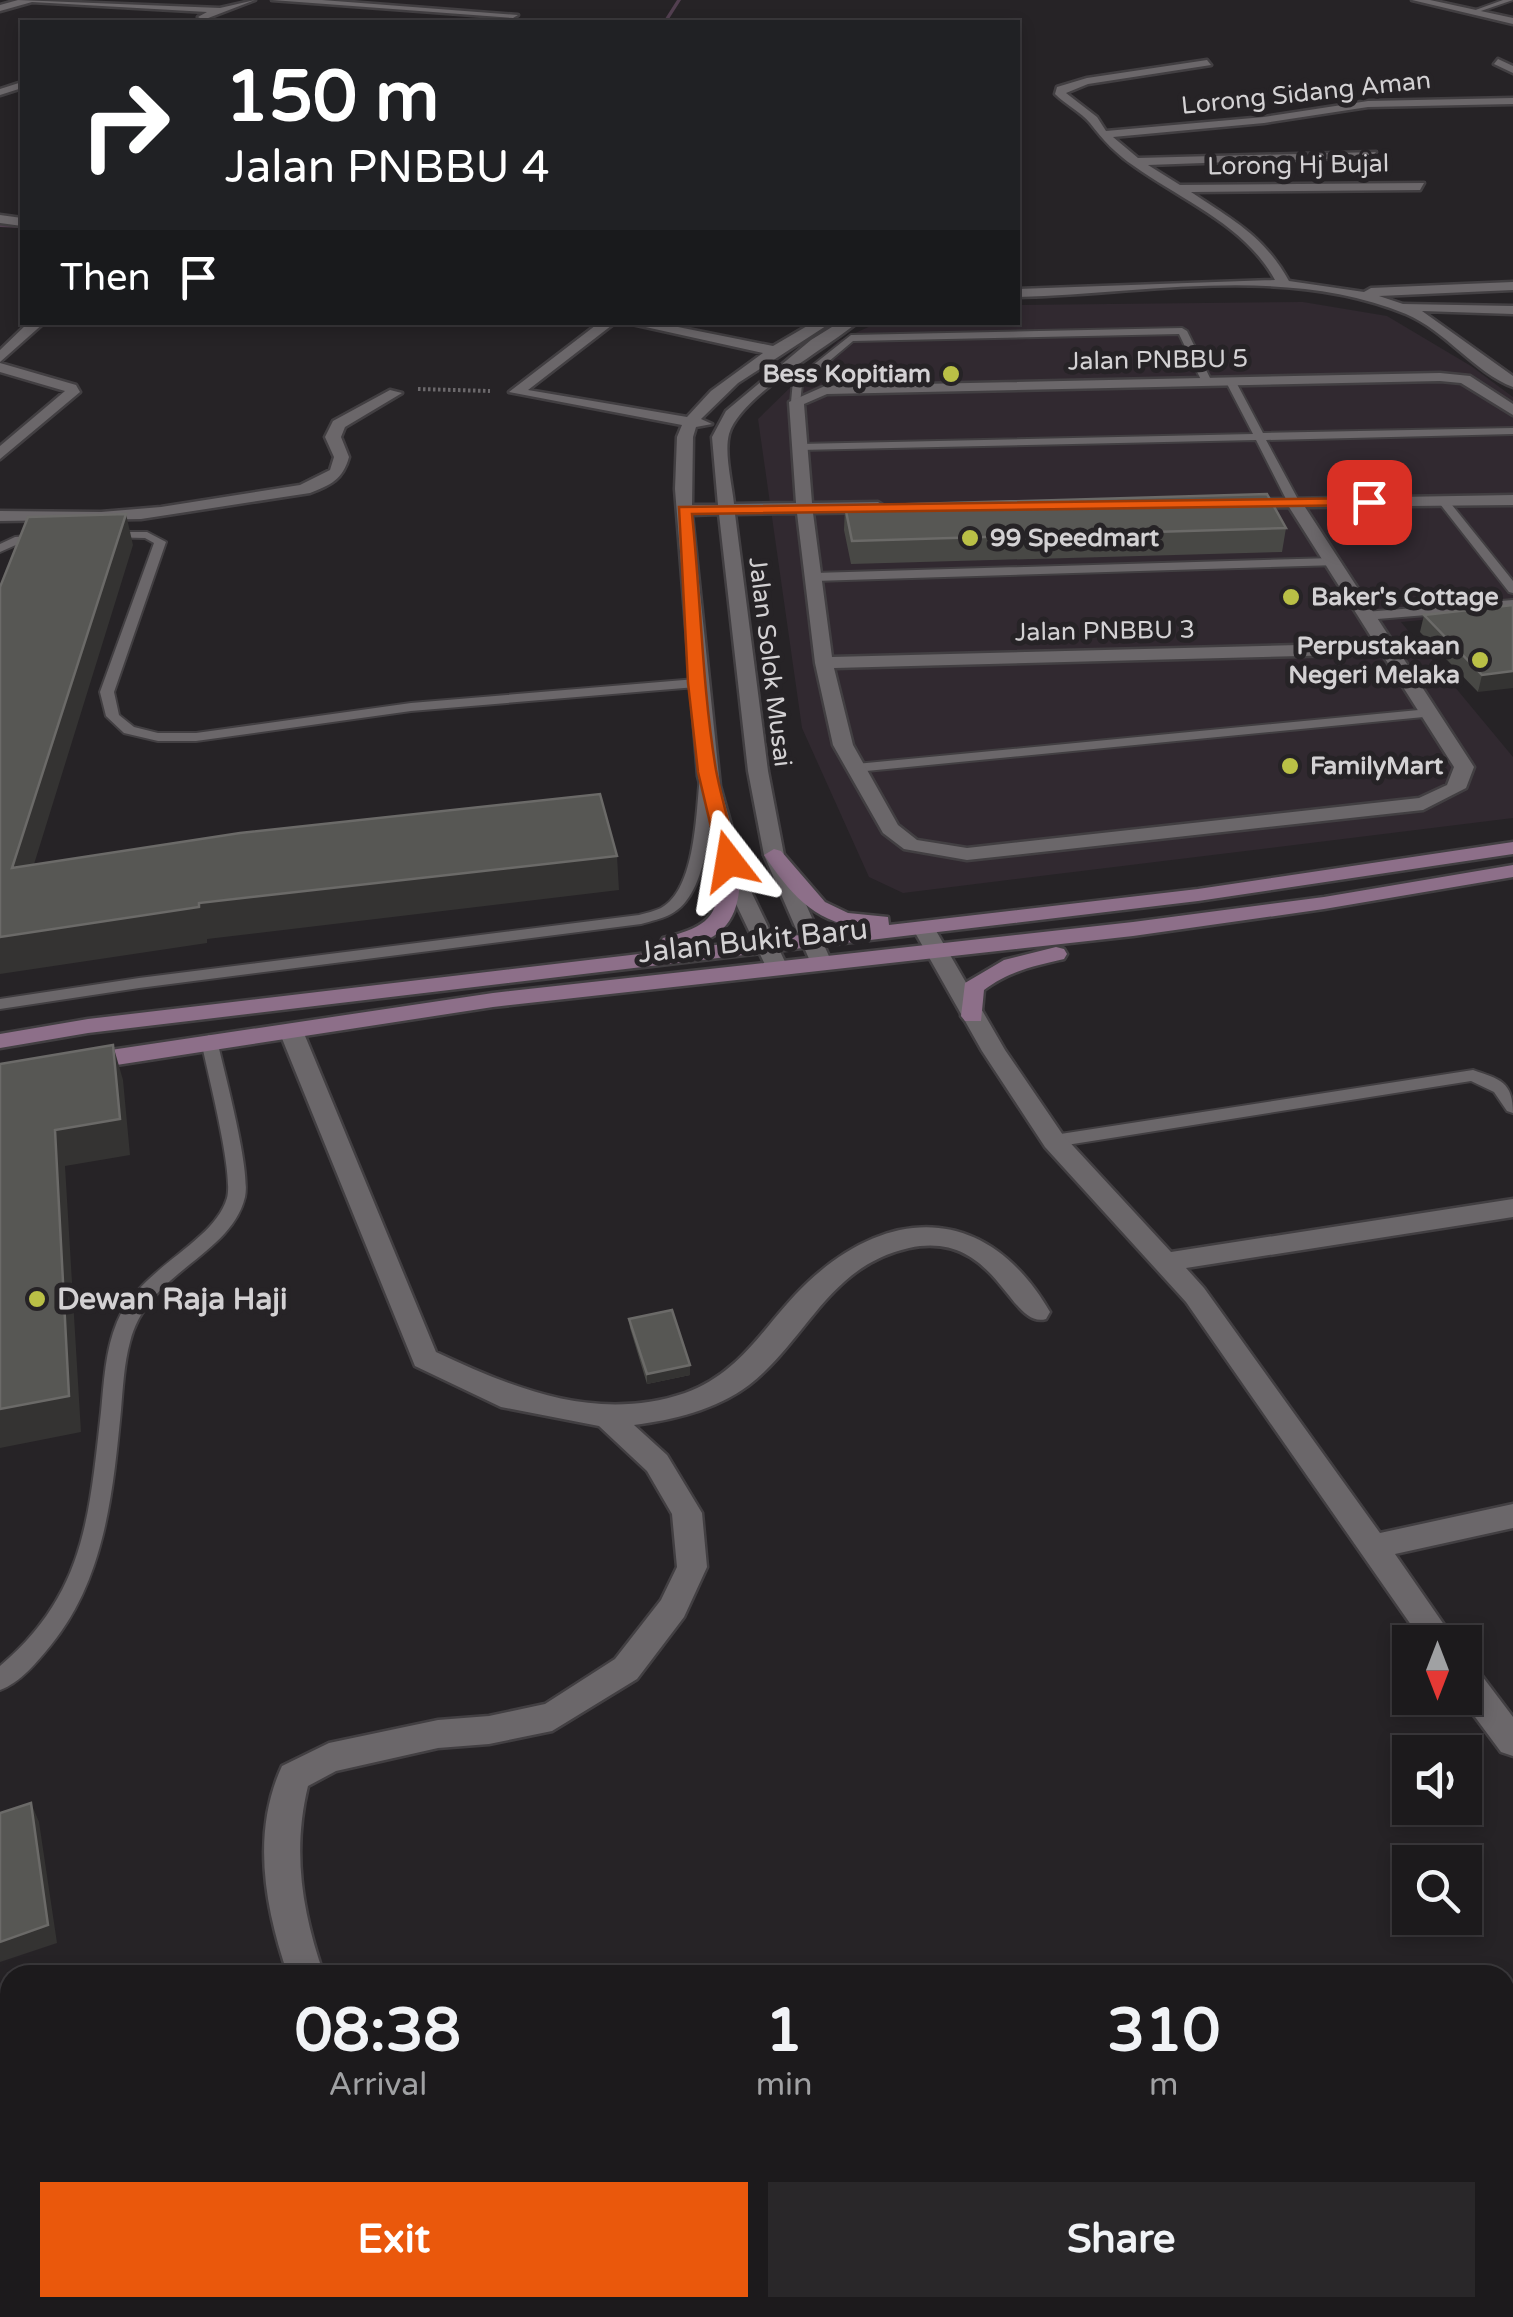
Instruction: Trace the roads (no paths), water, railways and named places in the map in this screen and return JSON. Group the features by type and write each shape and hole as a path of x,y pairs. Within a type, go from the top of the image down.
{"main road":[{"name":"Jalan Bukit Baru","path":"817,953 924,929 1198,896 1320,874 1513,848"},
{"path":"774,855 806,899 824,914 865,922 1320,874"},
{"path":"226,1009 428,973 694,939 726,918 731,898 729,861"},
{"name":"Jalan Bukit Baru","path":"54,1067 209,1040 772,958 817,953 934,952 1171,924 1513,871"},
{"path":"973,1016 973,988 993,970 1025,958 1235,931 1331,914 1409,888"},
{"name":"Jalan Bukit Baru","path":"0,1041 640,958 772,958"}],"street":[{"path":"0,8 32,0 218,10"},
{"path":"197,20 250,0"},
{"path":"278,0 513,15"},
{"path":"1417,0 1513,20"},
{"path":"1498,62 1512,68"},
{"path":"1207,63 1087,81 1061,89 1060,94 1093,119 1103,135 1134,162 1247,234 1268,256 1285,286"},
{"name":"Lorong Sidang Aman","path":"1103,135 1264,120 1368,104 1513,101"},
{"path":"1134,162 1372,154"},
{"name":"Lorong Hj Bujal","path":"1176,189 1420,186"},
{"path":"1021,288 1285,286 1398,306 1513,310"},
{"path":"1341,293 1513,286"},
{"path":"1398,306 1435,326 1513,383"},
{"path":"0,358 35,325"},
{"path":"604,325 516,392 722,426 731,414 816,343 847,325"},
{"path":"646,325 776,350"},
{"path":"772,958 729,861 708,772 696,683 696,628 684,510 685,438 689,423 730,384 776,350 820,325"},
{"path":"0,367 72,388 73,392 0,454"},
{"name":"Jalan PNBBU 5","path":"796,402 826,390 1464,380 1513,411"},
{"path":"0,516 141,514 302,491 334,475 342,464 342,452 333,437 338,424 395,394"},
{"path":"796,402 804,507 824,663 843,745 890,828 911,845 966,854 1423,804 1456,788 1464,767 1294,503"},
{"name":"Jalan Solok Musai","path":"722,426 751,729 774,855 817,953"},
{"path":"1216,504 1513,500"},
{"path":"684,510 902,506"},
{"name":"Jalan PNBBU 3","path":"824,663 1387,648"},
{"path":"924,929 973,1016 1054,1141 1195,1295 1428,1625"},
{"path":"291,1031 425,1359 511,1399 607,1417 678,1409 735,1381 812,1294 851,1259 889,1242 940,1238 973,1244 1007,1274 1036,1312"},
{"path":"1164,1262 1513,1208"},
{"path":"302,1965 286,1920 280,1853 283,1814 294,1777 329,1758 438,1734 489,1730 552,1717 626,1669 674,1608 692,1567 687,1513 657,1463 607,1417"},
{"path":"1372,1547 1513,1516"},
{"path":"1482,1693 1501,1710 1513,1742"}],"lane":[{"path":"1473,12 1510,0"},
{"path":"796,402 797,383 851,338 1182,331 1207,382"},
{"path":"1231,382 1294,503"},
{"path":"800,447 1513,431"},
{"path":"1444,502 1513,590"},
{"path":"100,536 146,535 160,542 107,692 114,716 129,730 158,737 196,737 411,707 696,683"},
{"path":"0,548 15,541 66,537"},
{"path":"814,577 1334,562"},
{"path":"1365,616 1513,604"},
{"path":"856,768 1429,713"},
{"path":"0,1004 656,914 671,909 684,893 694,870 708,772"},
{"path":"0,1680 28,1659 73,1599 97,1530 118,1346 131,1312 152,1282 225,1218 238,1194 209,1040"},
{"path":"1054,1141 1473,1075 1500,1088 1513,1107"}],"waterway":[{"path":"666,20 679,0"},
{"path":"0,225 20,226"}],"place":[{"name":"Bess Kopitiam","path":"951,374"},
{"name":"99 Speedmart","path":"970,538"},
{"name":"Baker's Cottage","path":"1291,597"},
{"name":"Perpustakaan Negeri Melaka","path":"1480,660"},
{"name":"FamilyMart","path":"1290,766"},
{"name":"Dewan Raja Haji","path":"37,1299"}]}
